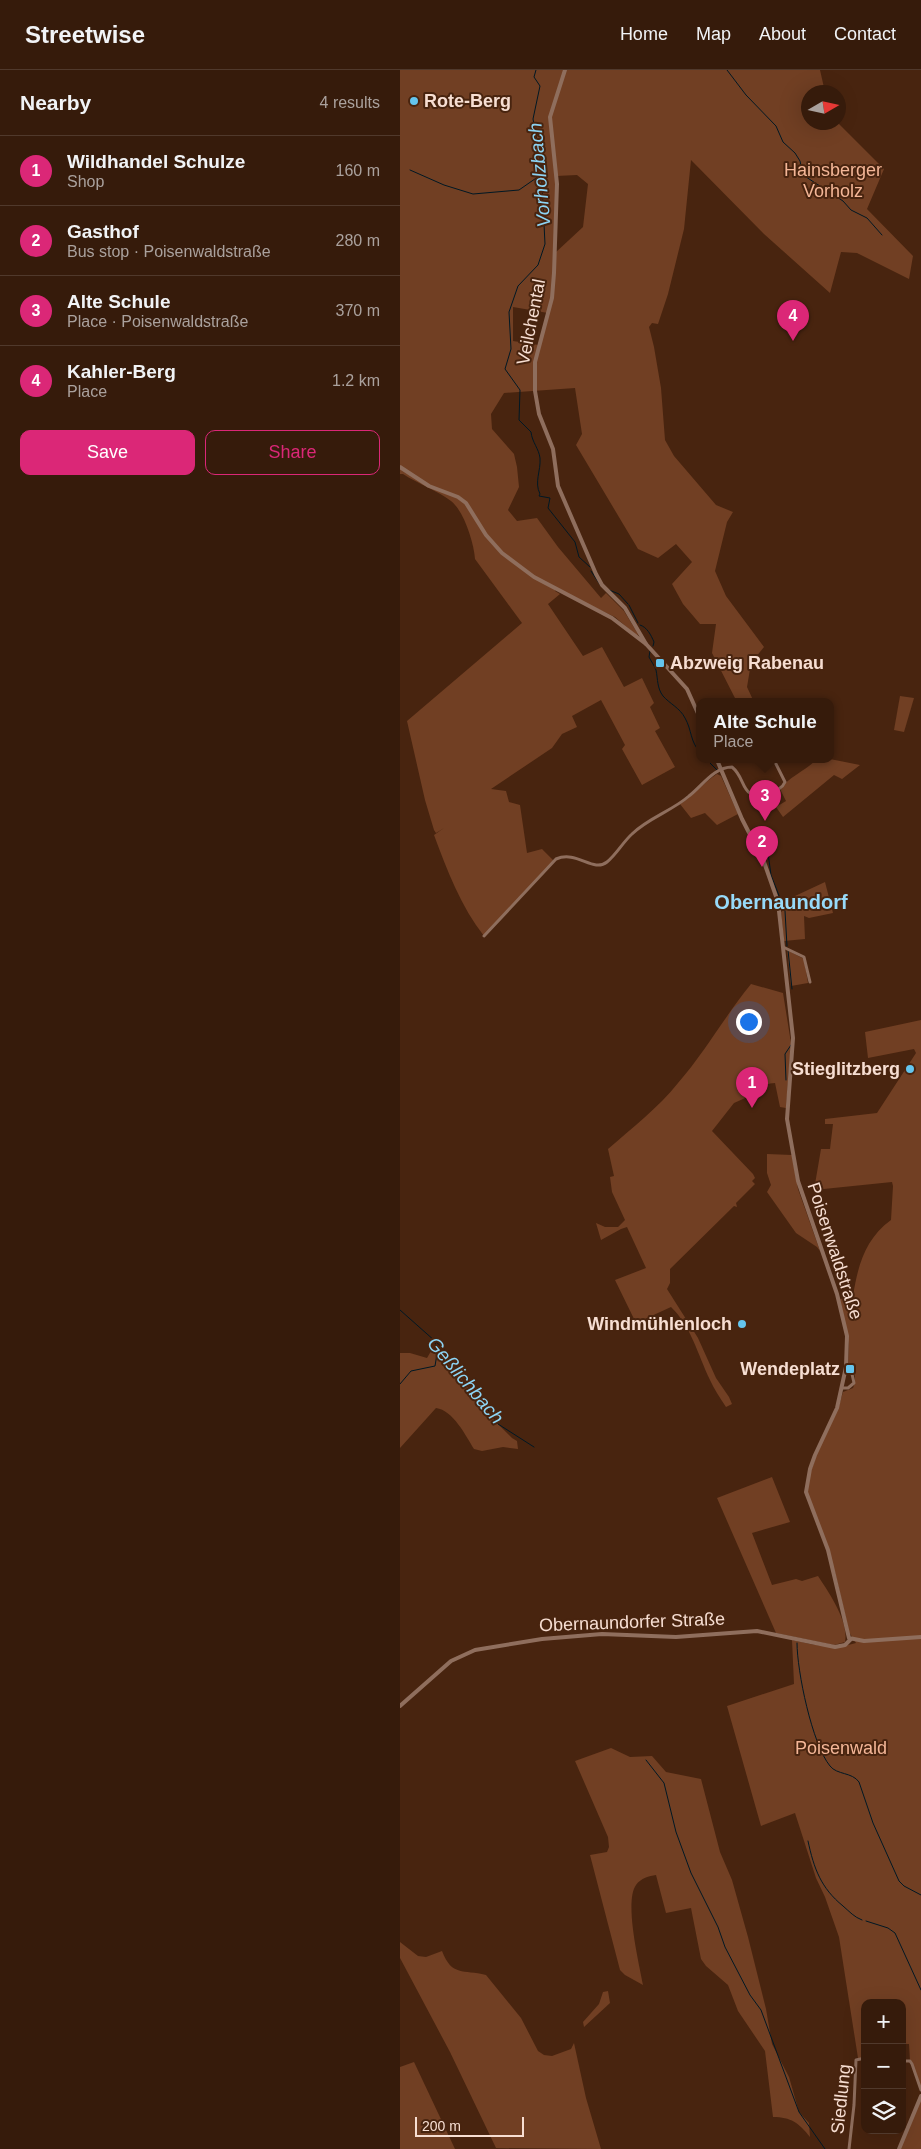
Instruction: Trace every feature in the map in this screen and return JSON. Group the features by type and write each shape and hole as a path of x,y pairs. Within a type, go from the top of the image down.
{"street":[{"name":"Veilchental","path":"565,70 550,117 557,184 554,273 552,298 535,362 535,393 539,414 553,449 558,486 596,574 602,585 625,608 646,644"},
{"path":"400,467 429,486 458,497 466,503 486,535 502,553 534,577 555,590 612,618 646,644 687,689 696,709"},
{"name":"Poisenwaldstraße","path":"718,763 719,772 773,884 778,902 794,1038 787,1119 800,1188 838,1294 848,1345 846,1367 837,1408 810,1470 806,1492 828,1550 840,1593 846,1630 851,1639"},
{"path":"484,936 556,859 569,856 594,865 606,863 637,829 690,796 707,779 732,767 748,792 760,796 780,789 785,782 776,763"},
{"path":"783,947 804,957 810,982"},
{"path":"842,1388 848,1388 854,1383 852,1374 846,1367"},
{"name":"Obernaundorfer Straße","path":"400,1706 451,1662 475,1650 510,1643 574,1636 628,1635 676,1638 741,1631 772,1634 835,1647 845,1645 851,1639 864,1641 921,1637"},
{"name":"Siedlung","path":"849,2149 854,2105 856,2060 861,2059"},
{"path":"906,2061 910,2061 912,2064 921,2090"},
{"path":"899,2149 921,2096"}],"green space":[{"name":"Hainsberger Vorholz","path":"400,70 820,70 823,85 801,85 801,130 845,130 884,169 867,209 913,256 909,279 857,253 841,252 830,293 764,234 691,160 684,229 668,294 658,324 652,323 649,327 661,388 665,440 674,456 716,505 733,512 727,522 715,571 726,596 764,647 751,663 747,687 752,698 735,698 712,653 716,624 700,624 683,604 672,584 692,562 676,544 658,558 638,549 576,445 582,434 575,388 504,393 491,414 492,429 514,454 517,467 519,487 508,510 517,521 537,518 558,547 601,598 606,593 624,611 638,634 637,636 615,617 556,589 555,591 560,594 548,604 583,656 602,647 624,687 642,678 654,703 650,707 660,728 655,731 675,767 642,785 622,749 625,745 601,700 572,716 577,727 562,734 552,748 491,789 506,791 509,802 520,805 527,853 542,849 554,861 484,936 468,913 449,875 434,835 444,828 436,833 434,830 425,800 407,721 522,623 475,559 468,528 460,512 451,501 441,494 400,474","holes":["577,175 588,184 583,227 555,253 556,176","513,307 548,313 539,345 513,341"]},
{"path":"900,696 914,698 904,732 894,730"},
{"path":"834,760 860,765 842,779 834,775 783,817 776,807 786,801 780,789 812,763 834,763"},
{"path":"717,774 721,776 738,814 717,825 705,813 691,818 680,804"},
{"path":"825,882 833,913 809,918 804,916 805,939 784,941 781,912 785,909 796,910 795,896"},
{"path":"787,950 804,959 808,983 791,986"},
{"path":"751,984 783,993 791,1043 786,1108 780,1107 775,1083 768,1084 761,1091 734,1103 712,1131 753,1174 755,1178 752,1181 755,1184 736,1203 737,1207 734,1206 670,1269 670,1283 667,1289 698,1338 716,1378 729,1397 732,1404 726,1407 717,1394 689,1332 671,1307 636,1323 615,1280 646,1268 627,1227 601,1240 596,1223 605,1227 618,1227 625,1220 612,1192 610,1177 614,1176 608,1149 670,1092 697,1059"},
{"name":"Poisenwald","path":"921,1020 921,2090 910,2061 909,2044 906,2044 906,1999 861,1999 861,2058 858,2058 839,1937 816,1878 795,1813 761,1826 727,1706 794,1684 792,1640 832,1646 856,1643 849,1632 835,1572 808,1497 807,1483 843,1392 853,1388 855,1383 855,1376 848,1366 849,1344 840,1299 852,1298 860,1263 869,1244 882,1227 891,1220 893,1186 892,1182 814,1190 821,1149 830,1149 833,1124 825,1124 825,1119 877,1113 916,1053 914,1049 868,1058 865,1032"},
{"path":"767,1154 792,1155 798,1189 820,1251 796,1233 767,1192 771,1185 767,1173"},
{"path":"434,1346 498,1424 517,1441 518,1449 503,1447 482,1451 474,1449 453,1418 448,1413 436,1408 400,1448 400,1353 410,1353 427,1358"},
{"path":"772,1477 790,1522 752,1533 772,1585 796,1579 802,1581 818,1576 841,1616 844,1625 845,1642 834,1645 776,1633 717,1498"},
{"path":"611,1748 630,1757 652,1756 666,1772 701,1779 720,1852 732,1880 748,1937 766,2009 772,2044 789,2077 799,2112 809,2123 810,2137 794,2122 785,2118 773,2117 765,2051 738,2011 728,1985 706,1966 701,1959 691,1908 666,1913 656,1875 640,1881 636,1885 631,1905 633,1933 643,1985 620,1970 590,1855 607,1852 609,1847 608,1837 575,1761"},
{"path":"400,1942 418,1956 426,1957 442,1951 450,1965 454,1968 486,1975 521,2018 538,2051 544,2055 552,2056 571,2049 574,2043 586,2098 601,2149 496,2148 450,2052 400,1958"},
{"path":"608,1991 610,2003 584,2027 583,2022 599,2004 603,1992"},
{"path":"414,2062 455,2149 400,2149 400,2067"},
{"path":"921,2096 921,2149 899,2149"}],"waterway":[{"name":"Vorholzbach","path":"536,70 534,77 540,86 533,119 541,164 545,244 538,265 518,286 509,312 511,349 505,369 520,390 519,420 531,432 539,455 539,496 550,498 548,508 575,542 579,557 590,567"},
{"path":"727,70 746,95 776,126 783,142 795,153 800,161 803,175 843,201 851,210 867,218 882,235"},
{"path":"410,170 444,185 473,194 519,190 542,174"},
{"name":"Vorholzbach","path":"591,571 601,586"},
{"path":"609,590 619,594 628,604"},
{"path":"629,605 638,623"},
{"name":"Vorholzbach","path":"640,625 650,634 654,642 653,646"},
{"name":"Vorholzbach","path":"650,651 649,657 656,670 661,693 683,715 696,747"},
{"name":"Vorholzbach","path":"710,763 717,770"},
{"name":"Vorholzbach","path":"759,849 768,853 771,875 785,911 787,946"},
{"name":"Vorholzbach","path":"788,950 792,989"},
{"name":"Vorholzbach","path":"786,1080 785,1054 791,1045"},
{"name":"Geßlichbach","path":"400,1310 444,1349 498,1424 534,1447"},
{"path":"400,1384 411,1371 435,1366 437,1354 435,1341"},
{"path":"797,1643 807,1707 823,1756 833,1769 859,1782 873,1823 899,1881 904,1886 921,1895"},
{"path":"646,1760 664,1783 676,1832 691,1873 718,1927 725,1947 750,1995 761,2010 799,2112 825,2149"},
{"path":"808,1841 816,1869 824,1885 835,1899 862,1920"},
{"path":"866,1921 888,1928 895,1933 921,1990"}],"place":[{"name":"Rote-Berg","path":"414,101"},
{"name":"Kahler-Berg","path":"793,341"},
{"name":"Abzweig Rabenau","path":"660,663"},
{"name":"Alte Schule","path":"765,821"},
{"name":"Gasthof","path":"762,867"},
{"name":"Stieglitzberg","path":"910,1069"},
{"name":"Wildhandel Schulze","path":"752,1108"},
{"name":"Windmühlenloch","path":"742,1324"},
{"name":"Wendeplatz","path":"850,1369"}],"district":[{"name":"Obernaundorf","path":"781,902"}]}
